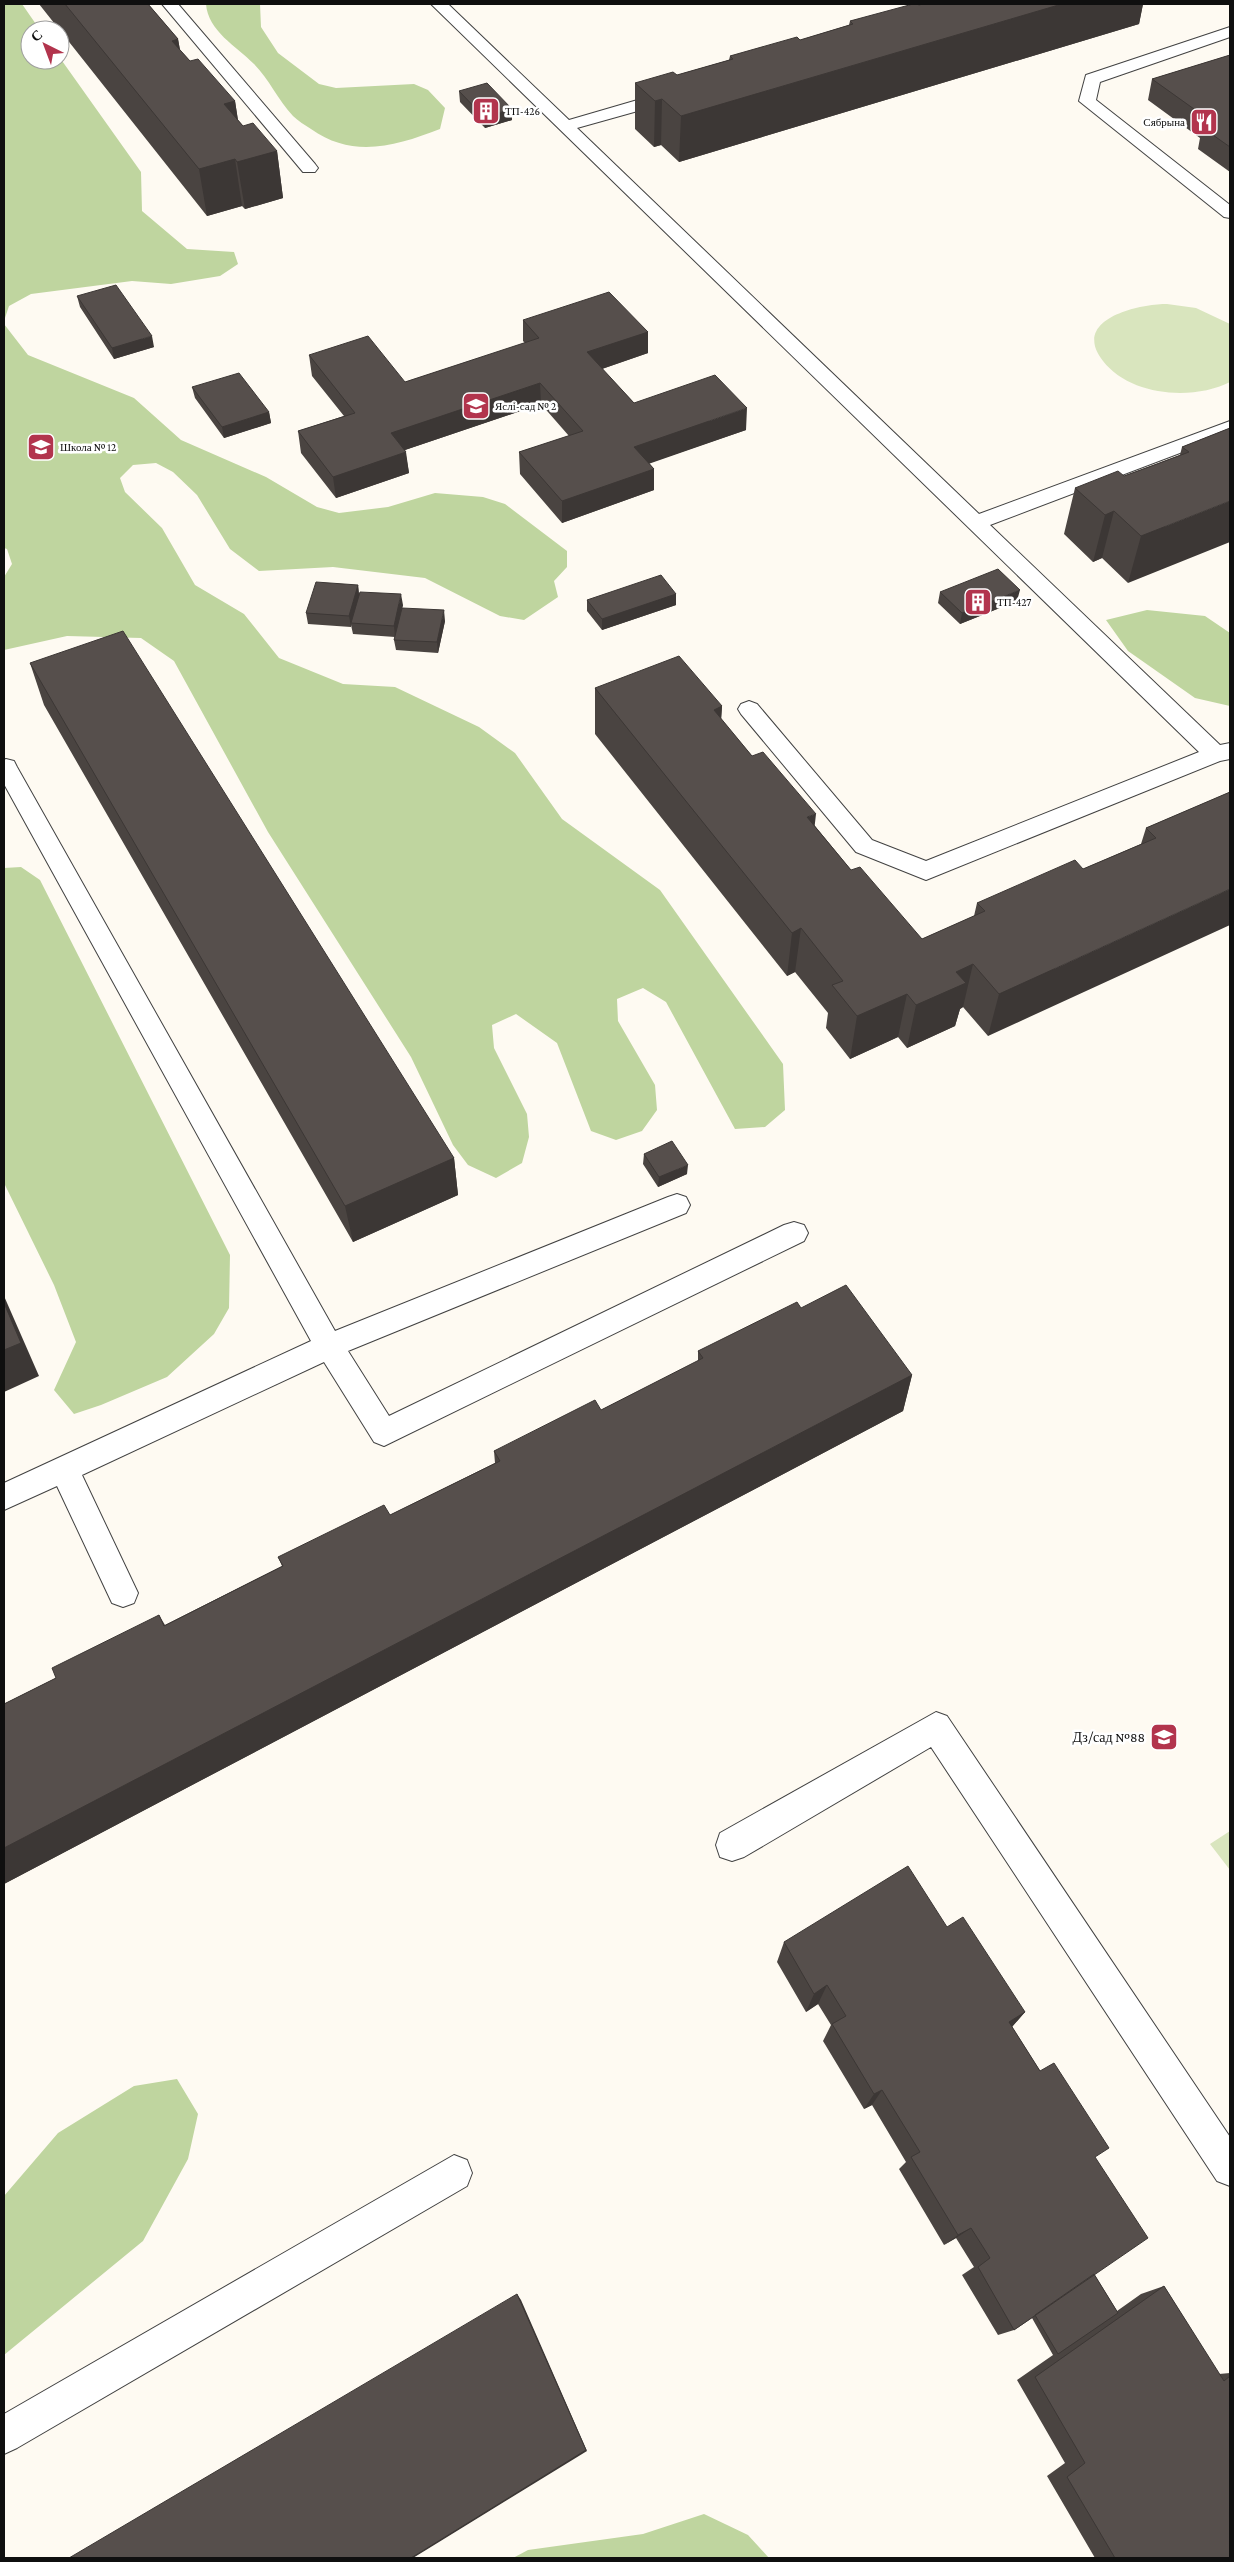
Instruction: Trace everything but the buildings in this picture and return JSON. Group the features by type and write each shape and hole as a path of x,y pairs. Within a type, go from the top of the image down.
{"lane":[{"path":"170,4 310,168"},
{"path":"439,4 976,523 1223,753 926,871 864,846 750,708"},
{"path":"1230,32 1092,79 1087,101 1230,213"},
{"path":"566,126 687,92"},
{"path":"976,523 1230,427"},
{"path":"6,767 329,1346 384,1433 794,1232"},
{"path":"4,1497 329,1346 677,1205"},
{"path":"64,1469 124,1593"},
{"path":"732,1845 936,1727 1230,2168"},
{"path":"4,2435 454,2173"}],"green space":[{"path":"4,4 22,4 33,20 20,20 20,70 69,70 141,172 142,211 187,249 234,252 238,264 220,276 171,284 132,281 31,294 9,306 4,321"},
{"path":"206,4 260,4 261,27 278,53 319,84 336,88 414,84 428,90 445,108 440,129 407,140 375,147 343,144 327,138 293,116 259,70 217,30 208,14"},
{"path":"1167,304 1196,308 1230,324 1230,382 1198,392 1163,392 1129,382 1115,373 1103,361 1095,346 1095,334 1101,325 1112,317 1126,311"},
{"path":"4,324 28,355 134,398 181,440 266,477 317,507 339,513 388,507 435,493 483,497 505,504 567,551 567,567 554,581 558,597 524,620 500,616 425,578 333,567 259,571 230,549 197,495 173,472 156,463 133,465 120,478 125,492 162,528 195,585 244,614 279,658 343,684 395,687 479,727 515,753 562,819 660,890 783,1064 785,1110 765,1127 735,1129 666,1002 643,988 617,999 618,1021 655,1085 657,1110 642,1131 616,1140 591,1131 557,1043 516,1014 492,1025 494,1048 527,1114 529,1137 522,1163 496,1178 468,1165 453,1145 411,1057 268,832 174,661 141,638 67,636 4,650 4,577 12,564 7,549 4,548"},
{"path":"1147,610 1205,616 1230,633 1230,706 1195,698 1128,651 1106,620"},
{"path":"21,867 40,880 230,1255 229,1308 214,1334 167,1377 101,1405 74,1414 54,1390 76,1342 54,1285 4,1183 4,868"},
{"path":"1230,1831 1230,1870 1210,1844"},
{"path":"177,2079 198,2114 188,2159 143,2241 4,2355 4,2196 58,2133 134,2086"},
{"path":"704,2514 748,2535 769,2558 513,2558 528,2550 643,2534"}],"place":[{"name":"ТП-426","path":"486,111"},
{"name":"Сябрына","path":"1204,122"},
{"name":"Яслі-сад № 2","path":"476,406"},
{"name":"Школа № 12","path":"41,447"},
{"name":"ТП-427","path":"978,602"},
{"name":"Дз/сад №88","path":"1164,1737"}]}
